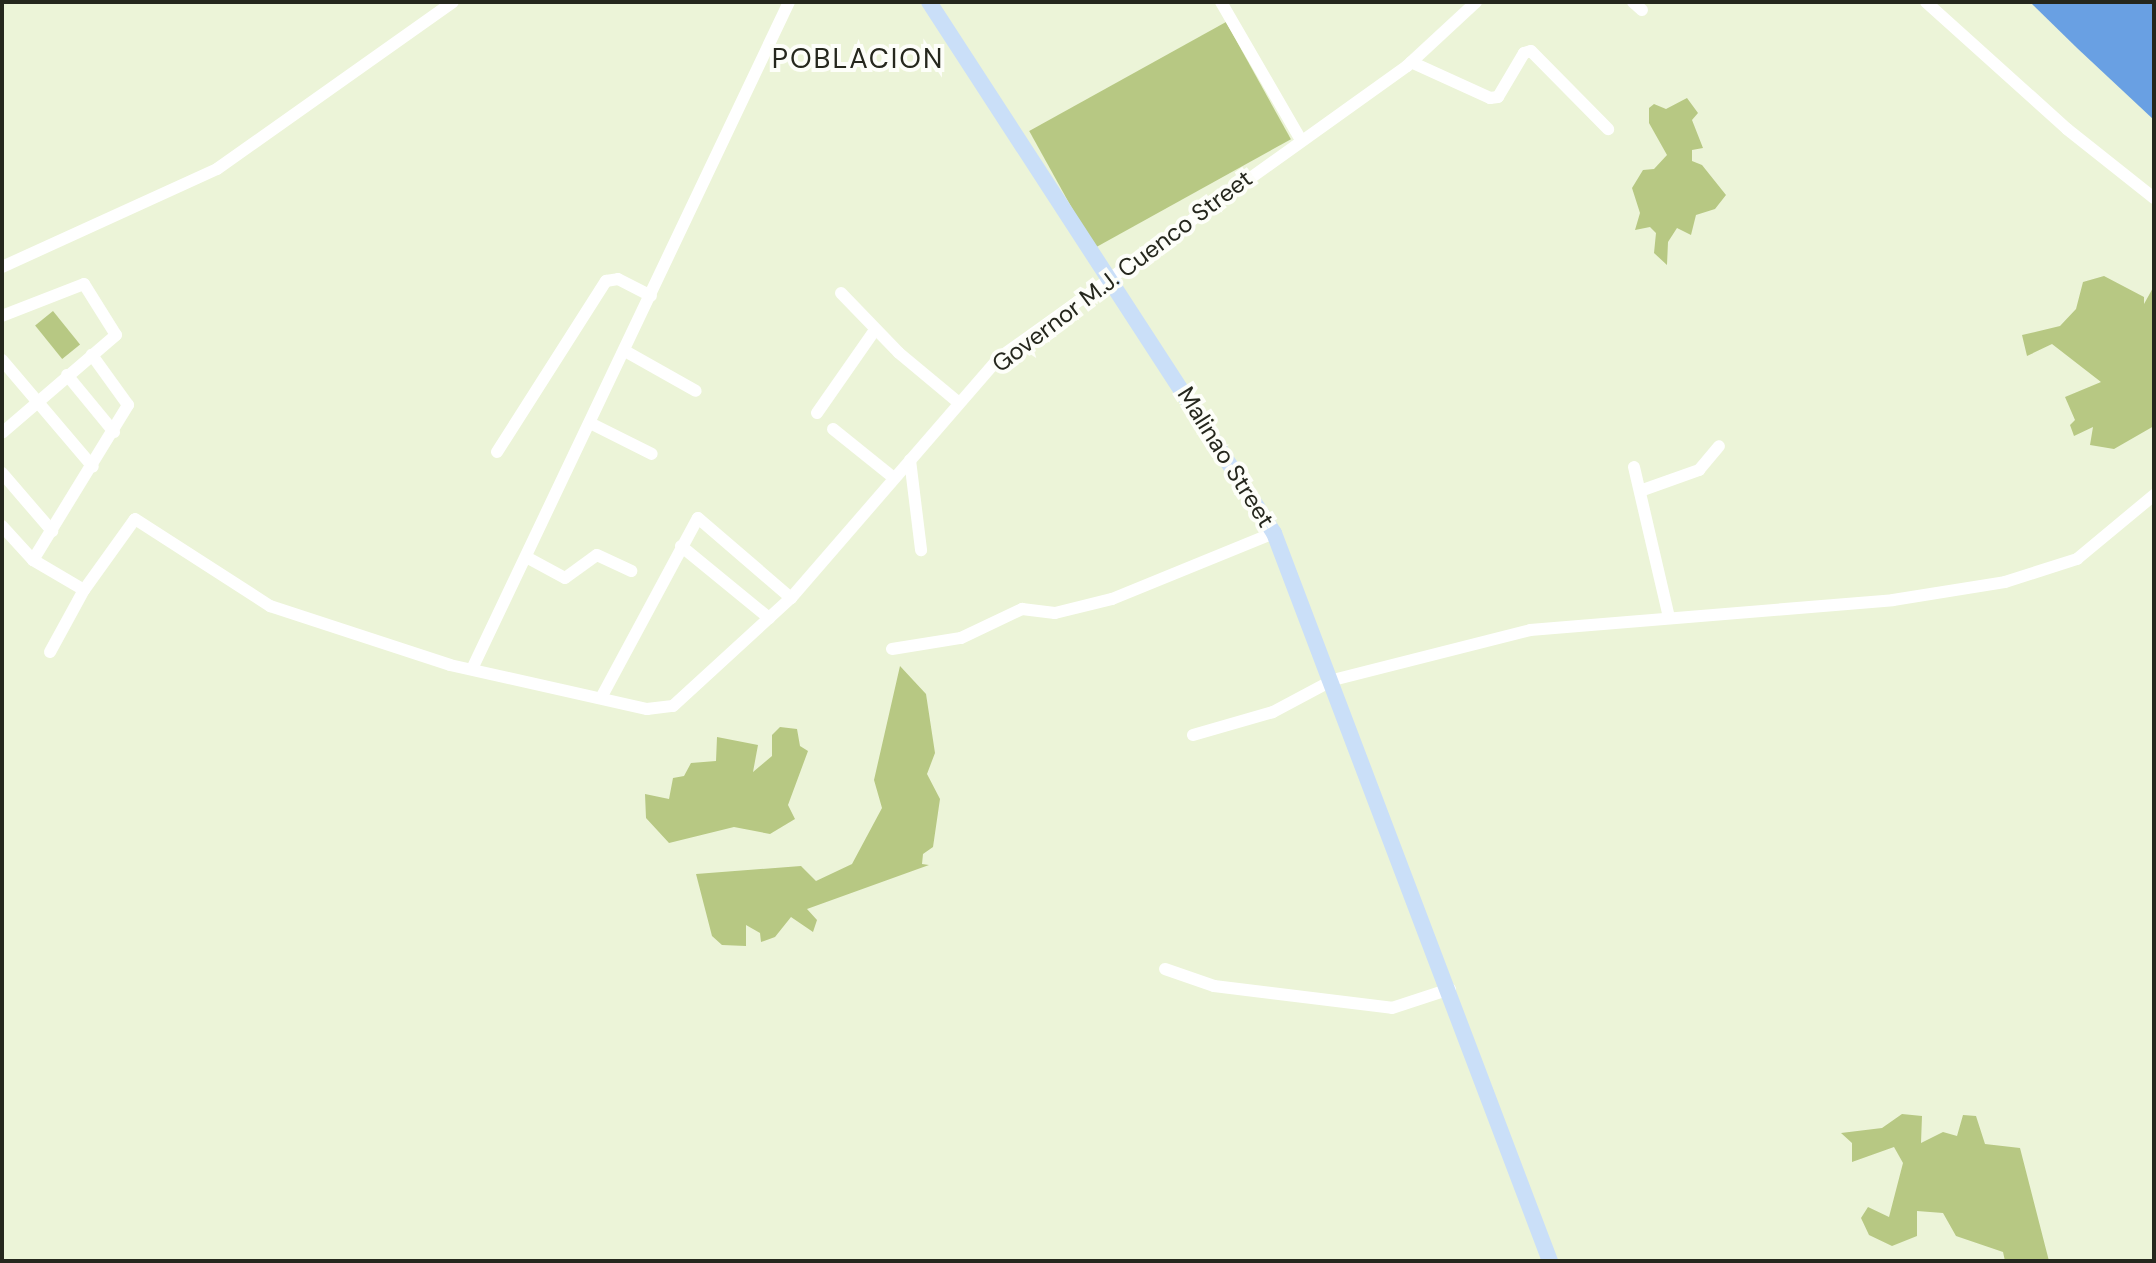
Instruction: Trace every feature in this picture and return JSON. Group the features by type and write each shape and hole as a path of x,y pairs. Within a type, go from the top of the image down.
{"main road":[{"name":"Malinao Street","path":"929,2 1111,275 1274,533 1333,680 1550,1261"}],"street":[{"path":"2,267 217,169 453,2"},
{"path":"472,669 528,558 789,2"},
{"path":"1221,2 1301,140"},
{"name":"Governor M.J. Cuenco Street","path":"602,696 665,709 791,598 999,358 1411,62 1476,2"},
{"path":"1926,2 2067,129 2154,198"},
{"path":"1411,62 1490,98 1498,97 1524,53 1531,51 1608,129"},
{"path":"497,452 606,281 618,279 651,296"},
{"path":"2,316 84,284 116,335 4,426"},
{"path":"841,293 875,330 959,403"},
{"path":"817,413 875,330"},
{"path":"625,351 696,391"},
{"path":"33,560 93,467 128,405 92,355"},
{"path":"2,360 93,467"},
{"path":"67,375 114,432"},
{"path":"590,423 652,454"},
{"path":"833,429 894,478"},
{"path":"1640,491 1699,470 1719,446"},
{"path":"910,460 921,550"},
{"path":"1634,467 1669,617"},
{"path":"2,473 52,531"},
{"path":"1193,735 1273,712 1333,680 1530,630 1893,600 2005,582 2077,559 2154,495"},
{"path":"50,652 84,590 135,519 270,606 472,669 602,696 698,518 703,519 791,598"},
{"path":"2,526 33,560 84,590"},
{"path":"892,649 961,638 1022,609 1055,613 1112,599 1274,533"},
{"path":"681,546 769,618"},
{"path":"528,558 565,578 597,555 632,571"},
{"path":"1165,969 1214,986 1392,1008 1450,989"}],"green space":[{"path":"1226,22 1291,139 1094,248 1029,131"},
{"path":"1687,98 1698,113 1692,120 1703,148 1692,150 1692,161 1702,165 1726,195 1715,209 1696,215 1691,235 1677,228 1668,242 1667,265 1654,253 1656,233 1650,227 1635,230 1640,213 1632,188 1643,170 1654,169 1667,155 1649,123 1649,108 1654,104 1666,109"},
{"path":"2104,276 2144,297 2144,304 2154,286 2154,426 2114,449 2090,445 2093,427 2074,436 2070,425 2075,420 2065,397 2101,382 2052,344 2027,356 2022,335 2060,326 2076,309 2083,282"},
{"path":"53,311 80,344 62,359 35,325"},
{"path":"900,666 926,694 935,753 927,774 940,799 933,847 923,854 922,864 929,865 807,909 817,920 813,932 791,917 775,937 761,942 760,933 746,925 746,946 722,945 712,936 696,874 801,866 816,881 852,864 882,808 874,780"},
{"path":"780,727 797,729 800,746 808,751 788,805 795,819 770,834 734,827 669,843 646,818 645,794 669,799 673,778 684,776 691,763 716,761 717,737 758,745 753,772 772,756 772,735"},
{"path":"1902,1114 1922,1116 1921,1143 1943,1132 1957,1136 1963,1115 1976,1116 1985,1144 2020,1148 2049,1261 2005,1261 2003,1252 1956,1236 1943,1213 1917,1211 1917,1236 1892,1246 1869,1235 1861,1218 1868,1207 1889,1217 1903,1163 1894,1147 1852,1162 1852,1143 1841,1133 1882,1128"}],"water":[{"path":"2030,2 2154,2 2154,120 2077,48"}],"district":[{"name":"POBLACION","path":"858,59"}]}
